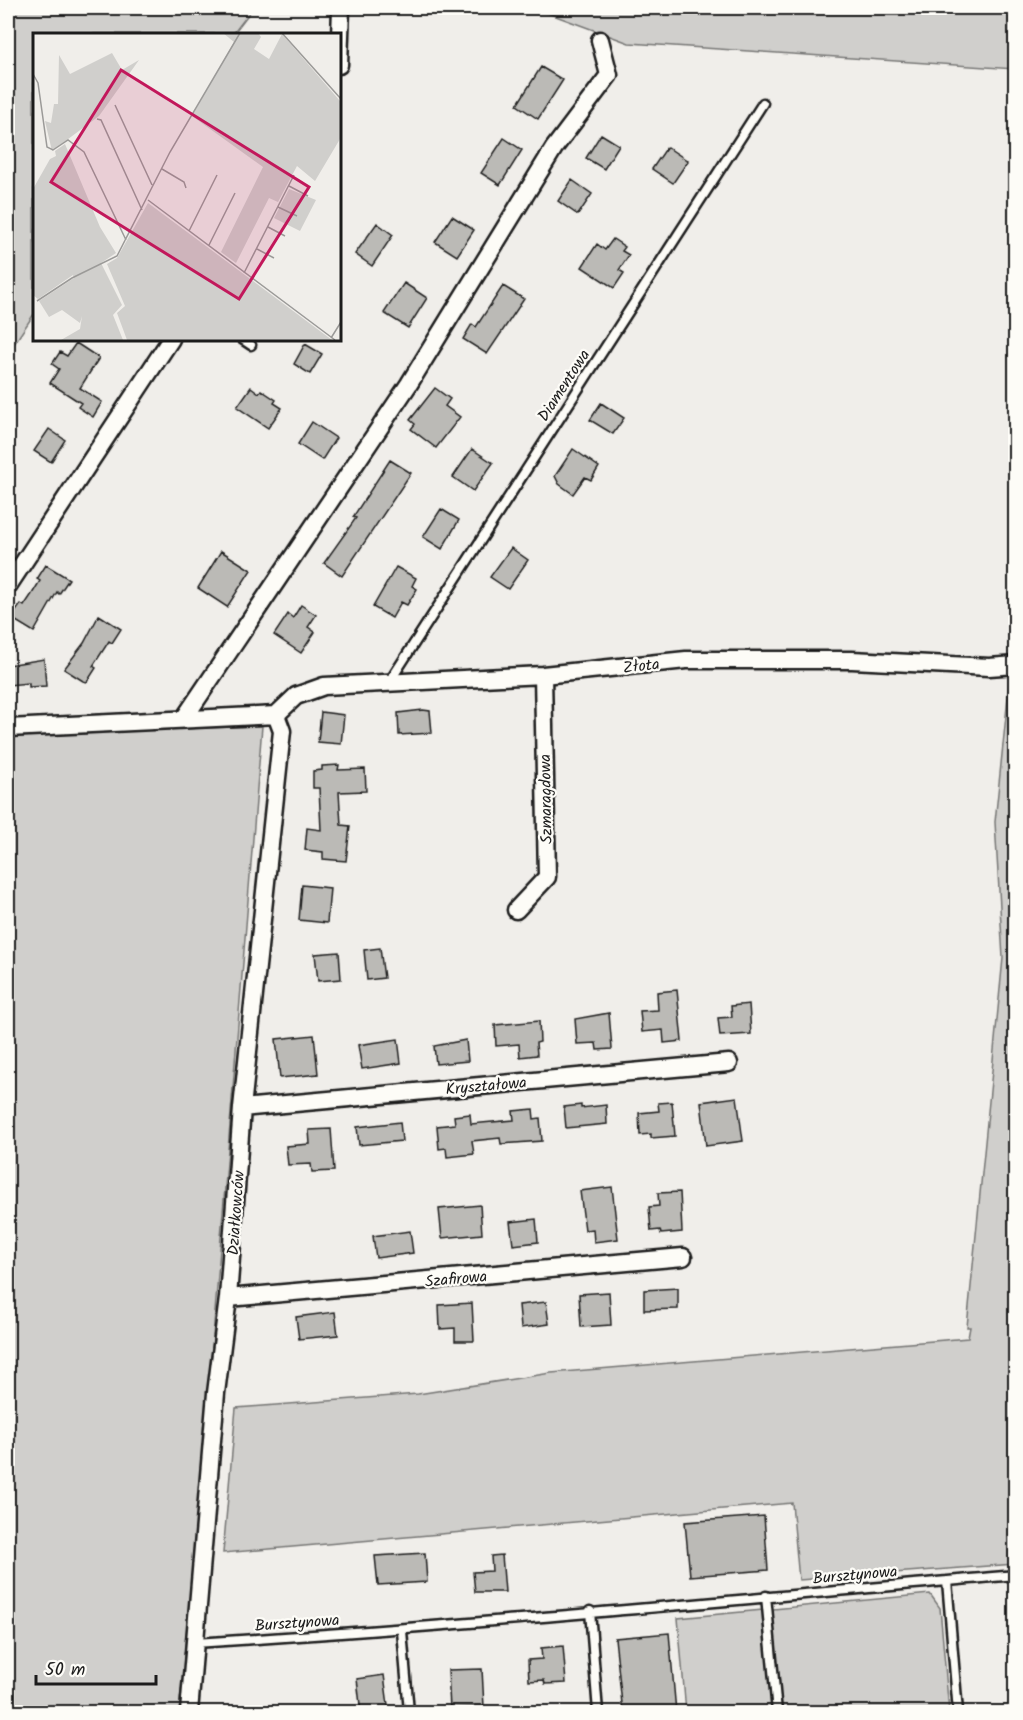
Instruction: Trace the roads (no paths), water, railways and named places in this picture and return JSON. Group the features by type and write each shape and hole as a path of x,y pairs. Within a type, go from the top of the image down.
{"street":[{"path":"340,36 341,8"},
{"path":"185,717 409,384 554,148 609,75 600,40"},
{"path":"8,586 170,340"},
{"name":"Złota","path":"276,715 296,696 324,686 543,675 686,660 852,660 989,667 1016,665"},
{"name":"Szmaragdowa","path":"516,910 547,877 543,675"},
{"path":"8,728 185,717 276,715"},
{"name":"Działkowców","path":"189,1713 216,1393 228,1298 242,1108 282,731 276,715"},
{"name":"Kryształowa","path":"242,1108 729,1063"},
{"name":"Szafirowa","path":"228,1298 683,1257"}],"lane":[{"name":"Diamentowa","path":"387,684 763,103"},
{"path":"244,340 251,345"},
{"name":"Bursztynowa","path":"195,1643 402,1630 590,1611 1016,1575"},
{"path":"947,1581 958,1713"},
{"path":"766,1596 777,1713"},
{"path":"590,1611 598,1713"},
{"path":"402,1630 409,1713"}]}
